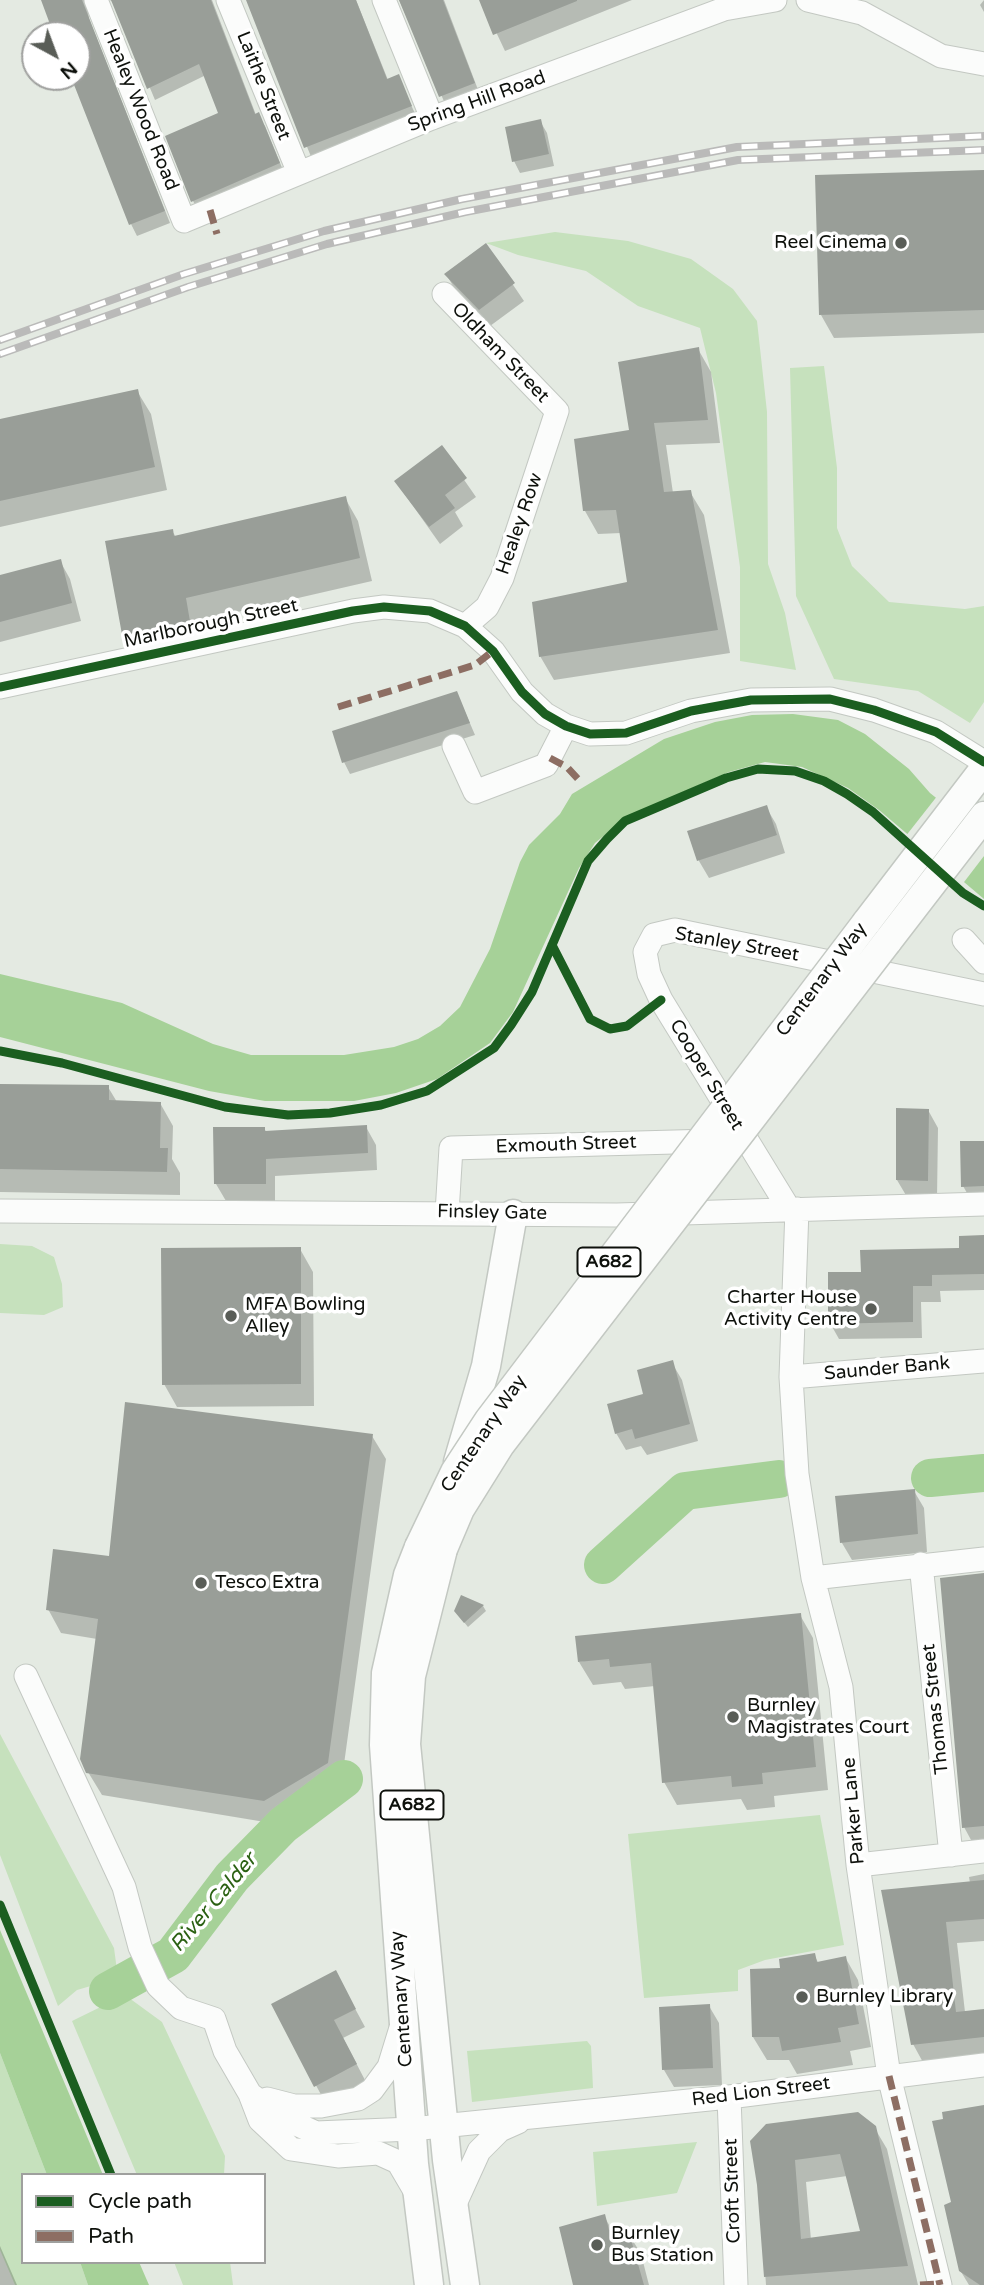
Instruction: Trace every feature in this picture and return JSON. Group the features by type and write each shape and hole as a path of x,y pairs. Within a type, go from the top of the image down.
{"main road":[{"name":"Centenary Way","path":"465,2285 447,2160 406,1744 411,1676 431,1548 455,1472 506,1398 984,769"},
{"name":"Centenary Way","path":"429,2285 403,2022 384,1745 386,1673 408,1575 460,1510 500,1446 984,816"},
{"name":"A682","path":"455,1472 486,1366 513,1214"}],"street":[{"name":"Healey Wood Road","path":"96,0 184,221"},
{"name":"Laithe Street","path":"228,0 299,173"},
{"path":"384,0 432,118"},
{"name":"Spring Hill Road","path":"184,221 432,118 724,9 775,0"},
{"path":"807,0 862,13 941,56 984,64"},
{"name":"Oldham Street","path":"444,295 556,411"},
{"name":"Healey Row","path":"465,626 488,607 502,578 556,411"},
{"name":"Marlborough Street","path":"0,687 353,611 384,607 430,611 465,626"},
{"path":"465,626 493,652 522,692 545,714 566,726 590,734 626,733 691,711 741,702 830,699 874,710 936,732 984,762"},
{"path":"454,746 475,792 547,765 566,726"},
{"name":"Stanley Street","path":"654,936 676,930 984,994"},
{"name":"Cooper Street","path":"654,936 645,953 649,974 661,1000 746,1140 793,1209"},
{"path":"964,940 984,962"},
{"name":"Exmouth Street","path":"447,1213 451,1148 746,1140"},
{"name":"Finsley Gate","path":"0,1211 617,1215 984,1204"},
{"name":"Parker Lane","path":"793,1209 791,1377 797,1474 813,1578 841,1687 858,1865 889,2076 933,2285"},
{"name":"Saunder Bank","path":"791,1377 984,1361"},
{"path":"813,1578 984,1559"},
{"name":"Thomas Street","path":"921,1564 951,1855"},
{"path":"26,1676 124,1887 140,1947 158,1986 181,2008 214,2019 225,2051 250,2095 260,2120 291,2149 338,2156 378,2153 398,2162 420,2199"},
{"path":"858,1865 984,1851"},
{"path":"250,2095 294,2106 321,2106 358,2099 372,2090 389,2067 403,2022"},
{"path":"378,2153 412,2129 428,2107 438,2065"},
{"name":"Red Lion Street","path":"250,2095 283,2118 316,2133 444,2127 537,2115 729,2097 984,2065"},
{"name":"Croft Street","path":"729,2097 736,2285"},
{"name":"Red Lion Street","path":"454,2206 479,2151 500,2130 537,2115"},
{"path":"412,2129 429,2141 447,2160"}],"shaded area":[{"path":"555,232 628,241 691,259 733,289 757,321 767,412 768,564 785,613 796,670 740,661 740,567 716,393 700,328 638,306 586,271 518,255 486,243"},
{"path":"824,366 837,468 837,528 852,566 889,602 965,609 984,606 984,702 970,723 918,691 834,679 796,596 790,368"},
{"path":"793,714 838,720 865,734 909,769 930,793 984,836 984,899 879,810 848,788 802,767 765,762 729,772 628,816 595,843 579,868 513,1012 490,1043 437,1079 396,1093 354,1101 265,1101 209,1091 0,1037 0,974 122,1003 213,1044 251,1055 344,1055 394,1047 418,1039 440,1026 460,1007 490,949 520,862 529,845 560,814 572,794 664,739 715,722 752,715"},
{"path":"0,1244 32,1246 54,1257 62,1284 63,1307 44,1315 0,1313"},
{"path":"0,1734 114,1948 118,1978 77,1990 58,2006 0,1855"},
{"path":"820,1815 844,1945 765,1960 738,1970 738,1991 644,1998 628,1834"},
{"path":"0,1930 102,2173 46,2173 0,2053"},
{"path":"125,1995 162,2022 225,2156 224,2173 136,2173 72,2021"},
{"path":"587,2041 591,2046 593,2088 472,2102 467,2051"},
{"path":"0,2053 46,2173 21,2173 21,2264 81,2264 88,2285 15,2285 0,2250"},
{"path":"697,2142 677,2193 597,2206 593,2152"},
{"path":"81,2264 140,2264 149,2285 88,2285"},
{"path":"175,2264 230,2264 233,2285 183,2285"}],"pier":[{"path":"938,795 984,831 984,856 961,886 905,837"}],"building":[{"path":"41,0 82,0 90,21 49,21"},
{"path":"111,0 211,0 255,114 259,112 280,163 191,202 165,136 218,113 199,64 147,89"},
{"path":"246,0 356,0 387,79 399,74 412,106 304,148"},
{"path":"399,0 443,0 475,83 439,97"},
{"path":"479,0 577,0 577,1 493,35"},
{"path":"91,23 165,211 129,225 76,91 91,91"},
{"path":"541,119 549,154 512,162 505,127"},
{"name":"Reel Cinema","path":"984,170 984,310 819,315 815,175"},
{"path":"486,243 515,283 479,310 444,274"},
{"path":"699,347 708,420 654,423 664,492 691,490 718,630 539,657 532,602 627,582 616,510 583,511 574,439 629,430 618,362"},
{"path":"138,389 155,467 0,501 0,419"},
{"path":"442,445 467,478 445,495 455,508 429,527 394,481"},
{"path":"346,496 360,558 186,598 191,627 123,640 105,541 173,529 174,536"},
{"path":"61,559 72,603 0,622 0,575"},
{"path":"457,691 470,723 342,763 332,731"},
{"path":"767,805 777,835 697,861 687,831"},
{"path":"0,1084 109,1085 109,1100 161,1102 160,1148 168,1148 167,1172 0,1169"},
{"path":"896,1108 929,1109 928,1181 896,1180"},
{"path":"367,1125 368,1153 266,1159 266,1184 214,1184 213,1127 265,1127 265,1131"},
{"path":"960,1141 984,1141 984,1186 961,1187"},
{"path":"984,1235 984,1274 932,1275 932,1286 913,1286 913,1322 828,1324 828,1272 861,1272 860,1250 959,1248 959,1236"},
{"name":"MFA Bowling Alley","path":"301,1247 301,1384 162,1385 161,1248"},
{"path":"673,1360 690,1424 635,1439 632,1429 615,1434 607,1404 643,1394 637,1370"},
{"name":"Tesco Extra","path":"125,1402 373,1434 328,1763 264,1801 86,1773 80,1759 98,1619 46,1610 53,1549 109,1556"},
{"path":"915,1489 918,1534 840,1543 835,1496"},
{"path":"984,1573 984,1826 962,1828 940,1578"},
{"path":"461,1595 484,1605 464,1623 454,1611"},
{"name":"Burnley Magistrates Court","path":"801,1613 816,1767 762,1773 763,1784 732,1787 731,1776 662,1783 651,1663 610,1667 609,1659 578,1662 575,1636"},
{"path":"984,1880 984,1919 946,1922 956,2012 984,2009 984,2037 911,2045 881,1890"},
{"name":"Burnley Library","path":"815,1953 817,1962 846,1956 859,2024 838,2028 841,2042 782,2051 779,2037 752,2037 750,1969 780,1968 779,1959"},
{"path":"336,1970 356,2009 334,2020 357,2064 314,2087 271,2004"},
{"path":"710,2004 713,2068 662,2070 659,2007"},
{"path":"984,2105 984,2285 980,2285 959,2271 944,2205 951,2202 932,2121 943,2119 942,2112"},
{"path":"858,2112 876,2126 908,2266 764,2277 757,2185 750,2141 766,2124","holes":["840,2154 860,2231 801,2239 795,2160"]},
{"name":"Burnley Bus Station","path":"605,2214 609,2230 628,2229 644,2285 573,2285 559,2227"}],"waterway":[{"name":"River Calder","path":"930,1478 984,1473"},
{"name":"River Calder","path":"603,1565 685,1491 779,1479"},
{"name":"River Calder","path":"108,1991 173,1955 232,1877 283,1825 344,1779"}],"railway":[{"path":"0,340 184,274 324,231 462,199 737,147 984,136"},
{"path":"0,354 188,287 327,244 465,212 738,160 984,150"}],"marked path":[{"path":"210,210 217,234"},
{"path":"338,707 475,665 493,651"},
{"path":"550,758 567,767 578,779"},
{"path":"889,2076 940,2285"},
{"path":"920,2285 939,2284"}],"cycle path":[{"path":"0,687 353,611 384,607 430,611 465,626 493,651 522,692 545,714 566,726 590,734 626,733 691,711 751,700 830,699 874,710 936,732 984,762"},
{"path":"0,1051 62,1063 225,1107 288,1115 330,1113 381,1105 427,1091 494,1048 511,1025 532,992 588,861 625,821 726,778 758,769 795,771 824,781 847,794 873,812 963,893 984,906"},
{"path":"552,945 590,1019 610,1029 627,1026 661,1000"},
{"path":"0,1905 110,2173"}],"place":[{"name":"Reel Cinema","path":"901,243"},
{"name":"Charter House Activity Centre","path":"871,1309"},
{"name":"MFA Bowling Alley","path":"231,1316"},
{"name":"Tesco Extra","path":"201,1583"},
{"name":"Burnley Magistrates Court","path":"733,1717"},
{"name":"Burnley Library","path":"802,1997"},
{"name":"Burnley Bus Station","path":"597,2245"}]}
